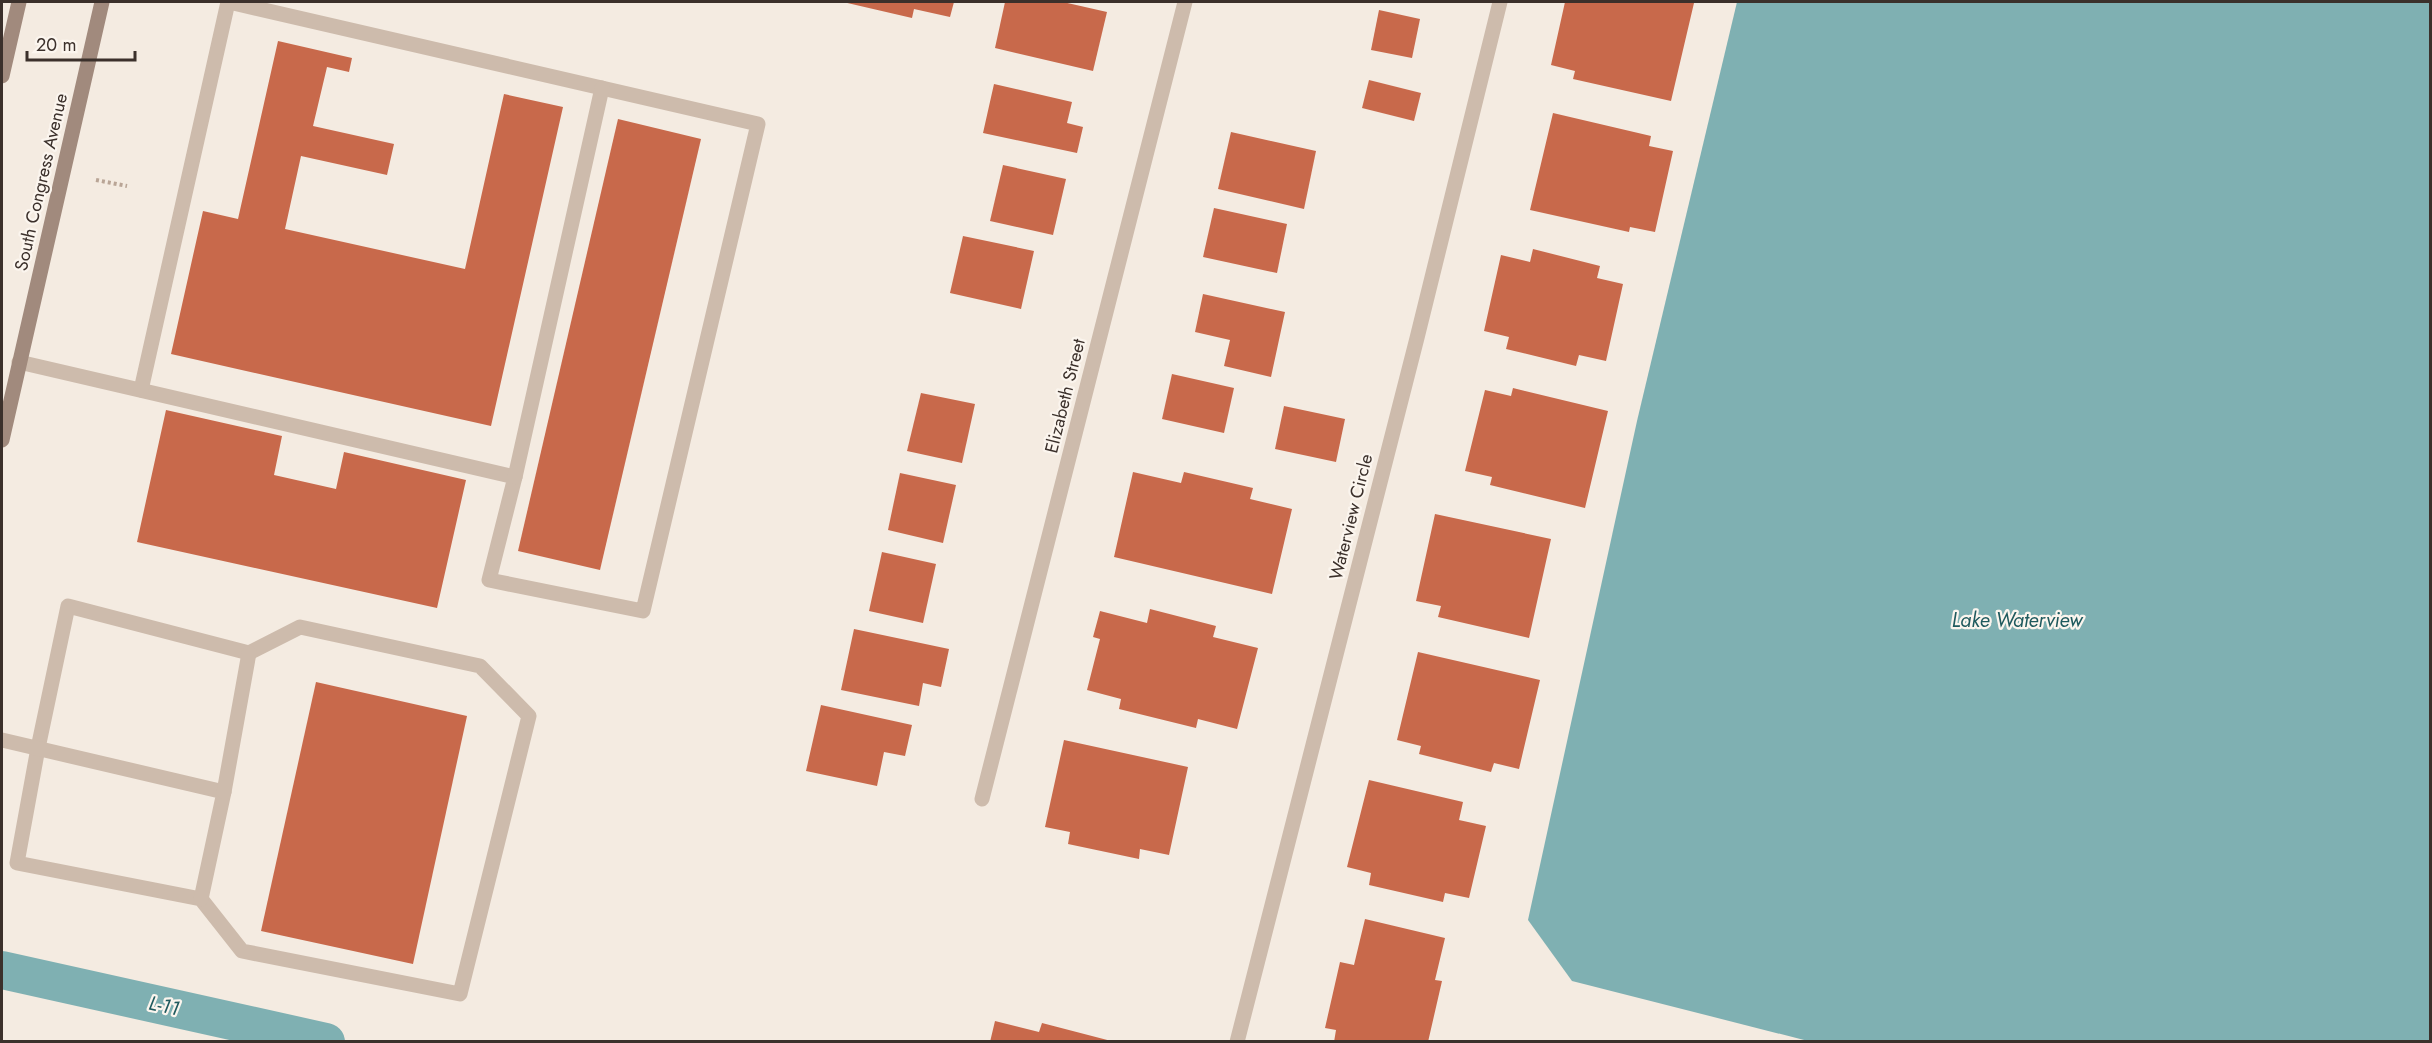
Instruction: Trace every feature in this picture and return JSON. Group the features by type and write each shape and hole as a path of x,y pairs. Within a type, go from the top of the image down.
{"main road":[{"path":"2,76 19,2"},
{"name":"South Congress Avenue","path":"2,441 102,2"}],"street":[{"path":"141,390 229,2 602,88 758,124 643,611 489,580 515,477 602,88"},
{"name":"Elizabeth Street","path":"982,799 1185,2"},
{"name":"Waterview Circle","path":"1237,1041 1414,350 1500,2"},
{"path":"19,362 515,477"},
{"path":"69,606 249,653 300,627 480,666 529,716 460,994 242,951 201,899 17,863 38,748 69,606"},
{"path":"201,899 224,792 249,653"},
{"path":"2,740 224,792"}],"path":[{"path":"96,180 127,186"}],"water":[{"name":"Lake Waterview","path":"1737,2 2430,2 2430,1041 1808,1041 1572,981 1528,920 1637,421"}],"building":[{"path":"843,2 954,2 950,17 914,9 912,18"},
{"path":"1005,2 1063,2 1107,12 1093,71 995,48"},
{"path":"1565,2 1694,3 1671,101 1573,79 1575,71 1551,65"},
{"path":"1379,10 1420,19 1412,58 1371,50"},
{"path":"278,41 352,58 349,72 327,67 313,126 394,144 387,175 301,156 285,229 465,269 504,94 563,107 491,426 171,354 203,211 238,219"},
{"path":"1369,80 1421,93 1414,121 1362,108"},
{"path":"994,84 1072,102 1067,123 1083,127 1077,153 983,133"},
{"path":"1553,113 1651,136 1649,146 1673,151 1655,232 1630,227 1629,232 1530,210"},
{"path":"618,119 701,139 600,570 518,551"},
{"path":"1231,132 1316,151 1304,209 1218,189"},
{"path":"1003,165 1066,179 1053,235 990,221"},
{"path":"1214,208 1287,224 1277,273 1203,257"},
{"path":"963,236 1034,251 1021,309 950,293"},
{"path":"1533,249 1600,266 1597,278 1623,284 1606,361 1579,355 1576,366 1506,349 1509,337 1484,331 1501,255 1530,262"},
{"path":"1203,294 1285,312 1271,377 1224,366 1230,340 1195,332"},
{"path":"1172,374 1234,388 1224,433 1162,419"},
{"path":"1513,388 1608,411 1585,508 1490,485 1492,477 1465,471 1485,390 1511,396"},
{"path":"921,393 975,404 962,463 907,451"},
{"path":"1284,406 1345,419 1336,462 1275,449"},
{"path":"166,410 282,436 274,475 336,489 344,452 466,480 437,608 137,542"},
{"path":"1133,472 1181,483 1184,472 1253,488 1250,499 1292,509 1272,594 1114,557"},
{"path":"900,473 956,485 943,543 888,530"},
{"path":"1435,514 1551,539 1529,638 1438,617 1441,606 1416,601"},
{"path":"882,552 936,564 923,623 869,611"},
{"path":"1150,609 1216,626 1213,637 1258,648 1237,729 1198,719 1196,728 1119,709 1121,699 1087,690 1100,639 1093,637 1100,611 1147,623"},
{"path":"854,629 949,649 941,687 923,683 919,706 841,690"},
{"path":"1418,652 1540,680 1519,769 1494,763 1491,772 1419,754 1421,746 1397,740"},
{"path":"316,682 467,716 413,964 261,931"},
{"path":"821,705 912,725 905,756 884,752 877,786 806,771"},
{"path":"1064,740 1188,767 1169,855 1140,849 1139,859 1068,844 1070,832 1045,827"},
{"path":"1369,780 1463,802 1459,820 1486,826 1469,898 1445,893 1443,902 1369,885 1371,873 1347,867"},
{"path":"1365,919 1445,938 1435,980 1442,981 1428,1042 1334,1042 1336,1030 1325,1028 1340,962 1354,965"},
{"path":"995,1021 1039,1032 1042,1023 1115,1042 990,1042"}],"waterway":[{"name":"L-11","path":"2,970 326,1042"}]}
